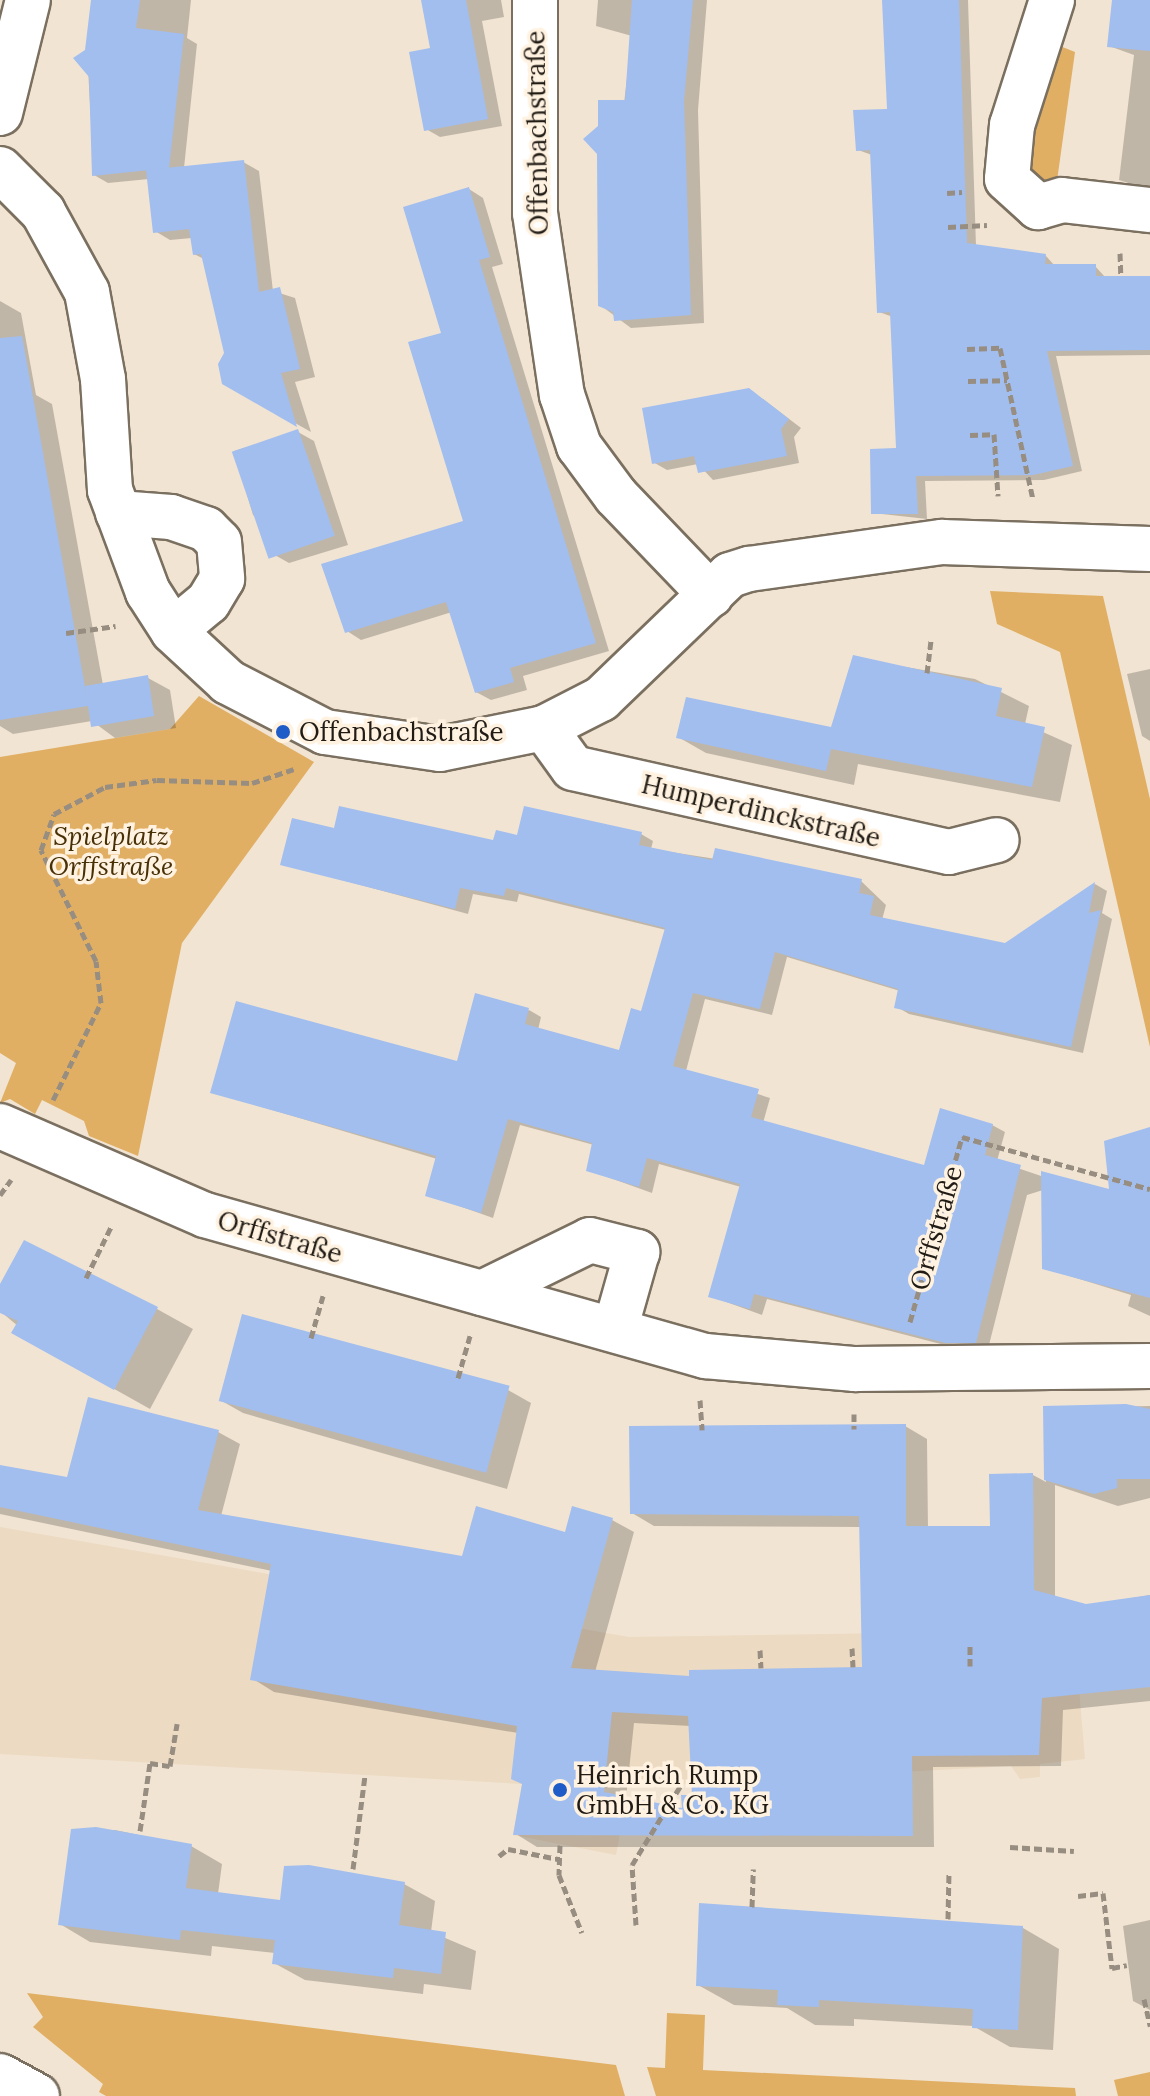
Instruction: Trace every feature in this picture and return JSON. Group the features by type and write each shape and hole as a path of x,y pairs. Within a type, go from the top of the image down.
{"street":[{"path":"0,113 28,0"},
{"name":"Offenbachstraße","path":"535,0 535,213 562,395 579,446 616,496 711,595"},
{"path":"1052,0 1012,125 1007,179 1038,207 1062,200 1150,210"},
{"path":"0,169 43,212 87,292 103,379 106,473 148,592 173,631 258,702 325,732 440,749 544,728 601,699 711,595 749,569 890,547 1000,541 1150,549"},
{"path":"118,513 171,517 206,529 219,542 222,579 208,602 173,631"},
{"name":"Humperdinckstraße","path":"544,728 560,758 588,771 949,852 997,840"},
{"name":"Orffstraße","path":"0,1126 127,1187 482,1293 731,1360 897,1368 1150,1366"},
{"path":"482,1293 590,1240 637,1252 615,1330"},
{"path":"0,2076 37,2096"}],"path":[{"path":"967,349 1000,348 1028,476"},
{"path":"968,381 1007,380"},
{"path":"970,435 994,434 998,502"},
{"path":"66,633 103,628"},
{"path":"927,673 931,639"},
{"path":"46,1112 101,1003 96,961 41,850 54,814 105,787 273,778 302,765 325,732"},
{"name":"Orffstraße","path":"897,1368 962,1137 1150,1189"},
{"path":"86,1278 127,1187"},
{"path":"970,1646 970,1666"},
{"path":"852,1648 853,1667"},
{"path":"760,1650 761,1668"},
{"path":"140,1831 150,1763 170,1766 177,1724"},
{"path":"353,1869 365,1775"},
{"path":"636,1925 632,1865 681,1785"},
{"path":"560,1845 558,1859 582,1933"},
{"path":"1010,1847 1074,1851"},
{"path":"499,1856 508,1849 558,1859"},
{"path":"752,1907 753,1869"},
{"path":"948,1919 949,1873"},
{"path":"1078,1896 1103,1893 1112,1968 1127,1965"},
{"path":"1144,1999 1150,2026"}],"shaded area":[{"path":"0,1527 629,1637 1074,1630 1085,1759 1040,1764 1040,1777 1020,1779 1011,1766 598,1789 625,1807 616,1855 513,1835 522,1784 0,1754"}],"green space":[{"path":"1055,44 1075,52 1056,188 1035,176 1025,159"},
{"path":"990,591 1103,596 1150,799 1150,1047 1060,652 997,624"},
{"name":"Spielplatz Orffstraße","path":"199,696 314,762 182,943 138,1156 89,1136 84,1121 42,1100 35,1114 10,1099 0,1103 16,1063 0,1053 0,757 170,729"},
{"path":"27,1993 616,2065 625,2096 106,2096 99,2092 103,2084 33,2027 43,2017"},
{"path":"667,2013 705,2015 703,2070 1075,2088 1076,2096 656,2096 647,2067 665,2068"},
{"path":"1150,2072 1150,2096 1118,2096 1114,2080"}],"building":[{"path":"91,0 140,0 136,28 184,34 169,168 92,176 89,77 73,58 85,50"},
{"path":"421,0 466,0 488,119 424,131 409,52 430,48"},
{"path":"632,0 693,0 684,101 691,315 614,321 613,312 598,306 597,154 583,139 598,126 598,100 625,100"},
{"path":"882,0 959,0 967,243 1046,254 1045,264 1096,264 1096,276 1150,276 1150,350 1047,351 1073,466 1033,475 916,476 918,514 871,514 870,449 896,448 890,312 877,313 870,150 856,151 853,110 887,109"},
{"path":"1112,0 1150,0 1150,51 1107,47"},
{"path":"244,160 259,292 280,287 300,369 281,373 297,427 222,384 218,364 224,353 201,254 193,255 189,229 153,233 146,170"},
{"path":"469,187 490,257 479,260 596,643 510,668 514,682 475,693 446,602 345,633 321,564 463,521 408,342 441,333 403,207"},
{"path":"22,336 88,704 85,686 148,675 154,716 91,727 88,706 0,720 0,338"},
{"path":"749,388 789,419 781,429 787,456 698,473 694,456 652,464 642,408"},
{"path":"298,429 335,536 269,559 232,452"},
{"path":"853,655 1002,688 996,716 1045,727 1032,787 831,749 826,771 676,738 686,697 831,727"},
{"path":"339,806 493,840 496,830 517,835 524,806 642,832 639,845 712,860 715,848 862,879 859,893 874,896 870,915 1005,943 1095,882 1089,913 1101,910 1071,1047 894,1008 898,989 775,952 760,1009 693,993 673,1066 759,1089 751,1117 924,1165 940,1108 993,1124 985,1155 1021,1165 976,1343 946,1343 754,1294 750,1309 708,1297 740,1184 647,1158 639,1187 586,1171 592,1143 508,1119 481,1213 425,1196 436,1156 210,1093 236,1001 457,1061 475,993 529,1008 525,1024 619,1050 631,1008 641,1011 665,928 506,888 504,896 460,888 455,909 280,865 292,818 334,828"},
{"path":"1150,1127 1150,1298 1042,1269 1041,1171 1109,1189 1104,1141"},
{"path":"24,1240 158,1307 114,1390 11,1333 18,1321 0,1313 0,1284"},
{"path":"242,1314 510,1386 486,1473 219,1401"},
{"path":"88,1397 219,1430 198,1510 462,1556 476,1506 565,1532 572,1506 613,1518 571,1668 689,1676 689,1670 862,1667 859,1516 630,1514 629,1426 906,1424 906,1526 990,1526 989,1474 1033,1473 1034,1590 1086,1604 1150,1595 1150,1687 1042,1698 1039,1755 912,1756 913,1836 513,1835 522,1784 511,1779 517,1726 250,1680 271,1564 0,1507 0,1465 67,1477","holes":["612,1712 688,1716 692,1795 681,1795 682,1808 604,1792"]},
{"path":"1126,1404 1150,1409 1150,1479 1117,1479 1117,1488 1094,1494 1044,1480 1043,1406"},
{"path":"96,1827 192,1844 186,1888 280,1900 284,1866 309,1865 405,1882 399,1925 446,1932 441,1974 394,1968 393,1978 272,1964 275,1940 181,1930 180,1940 58,1925 71,1829"},
{"path":"699,1903 1023,1926 1018,2030 972,2028 973,2009 819,2000 819,2007 777,2005 778,1990 696,1986"}],"place":[{"name":"Offenbachstraße","path":"283,732"},
{"name":"Heinrich Rump GmbH & Co. KG","path":"560,1790"}]}
